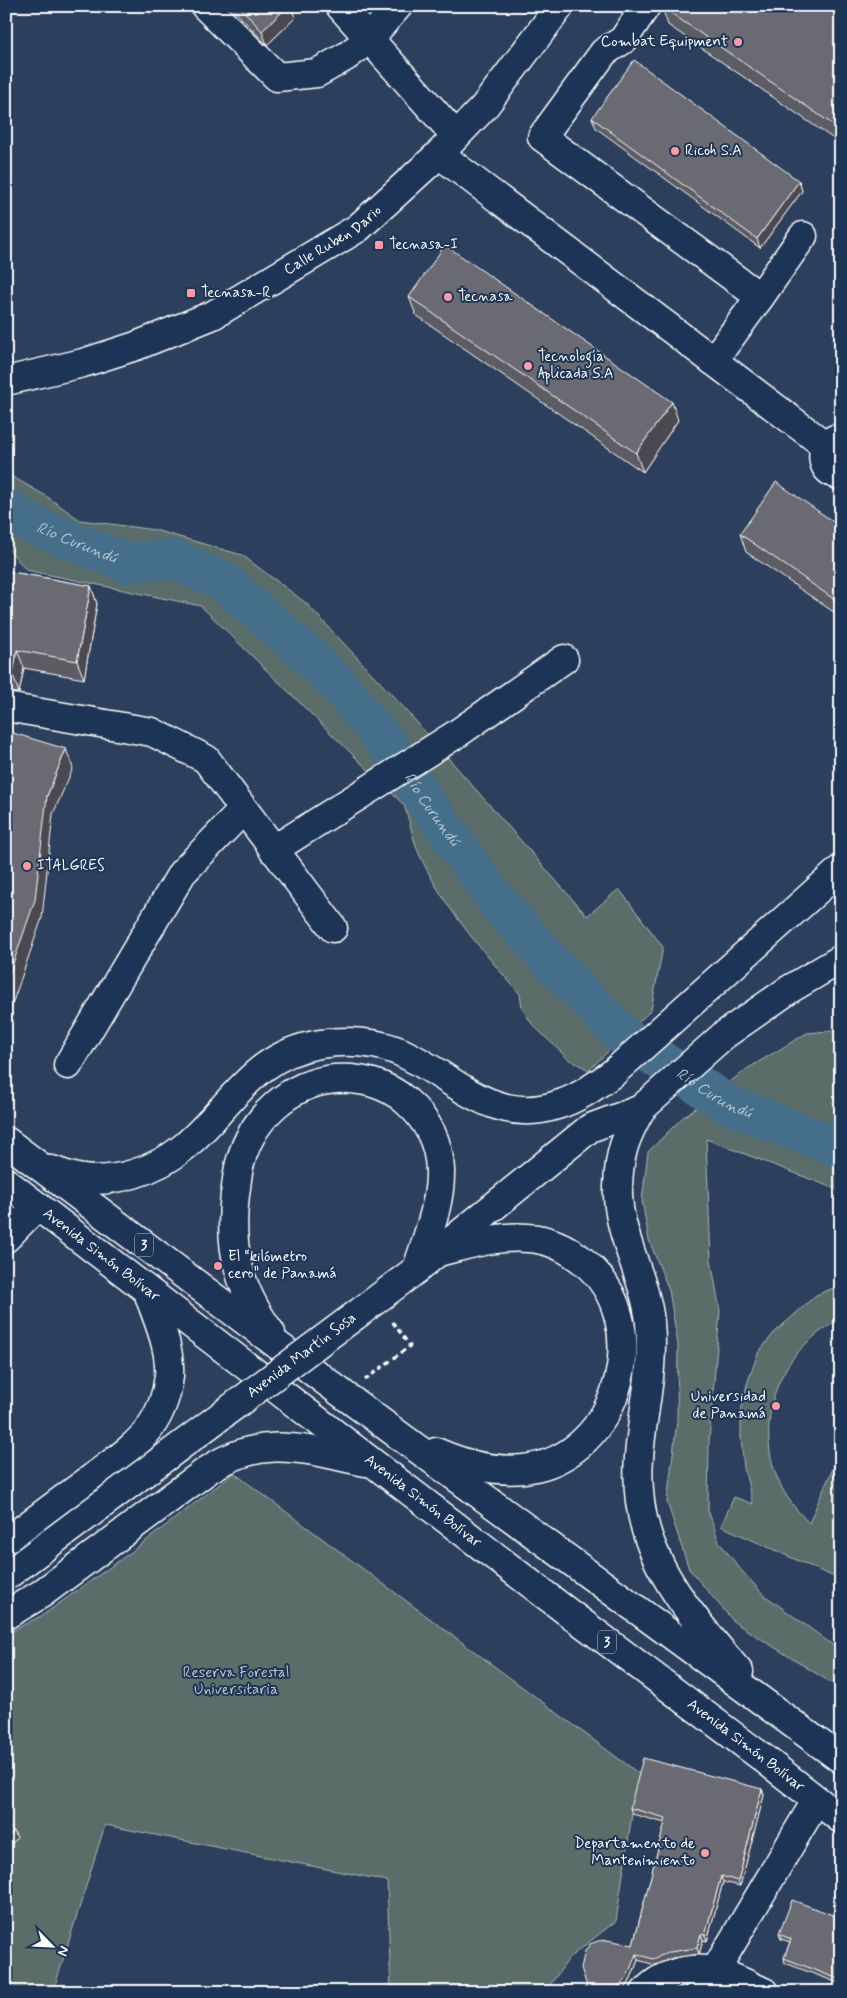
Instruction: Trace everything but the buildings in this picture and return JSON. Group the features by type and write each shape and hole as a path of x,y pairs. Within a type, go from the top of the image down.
{"main road":[{"path":"205,6 277,77 317,74 347,56 369,39 398,6"},
{"path":"340,6 369,39 447,145 713,361 833,442 822,458 824,464 832,473 841,475"},
{"name":"Calle Ruben Dario","path":"6,381 83,363 136,346 213,315 358,228 447,145 484,107 560,6"},
{"path":"646,6 623,40 604,52 542,137 760,297"},
{"path":"713,361 803,236"},
{"path":"273,850 458,733 564,659"},
{"path":"6,707 152,732 206,759 273,850 334,928"},
{"path":"68,1065 182,873 243,810"},
{"path":"40,1167 77,1178 89,1179 116,1177 146,1170 184,1147 238,1090 265,1066 292,1052 318,1044 358,1041 389,1048 413,1058 482,1100 515,1110 540,1109 564,1103 580,1095 616,1071 841,869"},
{"path":"796,1727 741,1675 700,1625 667,1576 646,1531 638,1486 638,1457 651,1351 650,1324 643,1286 622,1220 618,1190 622,1148 628,1133 644,1106 724,1034 790,989 841,959"},
{"name":"Avenida Martín Sosa","path":"590,1128 616,1071"},
{"path":"282,1349 256,1312 239,1269 235,1247 234,1206 240,1161 247,1144 268,1112 294,1090 325,1080 360,1080 388,1089 410,1104 425,1121 434,1138 438,1153 439,1185 436,1206 417,1269"},
{"name":"Avenida Martín Sosa","path":"6,1576 417,1269 590,1128 644,1106"},
{"name":"3","path":"6,1141 344,1395 841,1759"},
{"name":"Avenida Simón Bolívar","path":"6,1182 841,1819"},
{"path":"6,1238 37,1206"},
{"path":"403,1437 444,1455 475,1465 511,1469 538,1466 562,1457 594,1431 610,1405 621,1374 623,1344 616,1308 601,1278 576,1255 561,1246 527,1238 491,1239 438,1252"},
{"path":"6,1542 124,1454 148,1431 155,1420 166,1394 169,1362 167,1348 148,1292"},
{"path":"6,1615 41,1594 208,1470 233,1455 260,1448 286,1447 374,1463"},
{"path":"708,1982 816,1801"},
{"path":"645,1992 651,1985 673,1974 700,1969 708,1982 764,1992"}],"path":[{"path":"344,1395 410,1346 368,1306"}],"green space":[{"path":"6,473 46,496 80,520 155,530 242,555 306,603 406,710 587,916 619,889 663,947 651,1010 589,1070 568,1059 532,1024 522,1008 520,994 450,908 417,849 404,805 201,606 26,570 6,546"},
{"path":"841,1030 841,1191 706,1139 711,1260 720,1311 709,1441 708,1510 719,1542 763,1594 841,1651 841,1689 734,1622 689,1569 667,1502 677,1421 678,1345 669,1290 649,1240 642,1200 648,1152 682,1118 747,1069 807,1033"},
{"path":"841,1285 841,1320 820,1332 795,1355 784,1372 776,1390 771,1409 769,1429 770,1449 774,1468 781,1486 794,1506 809,1523 841,1450 841,1580 721,1526 734,1497 753,1504 744,1468 741,1412 747,1384 758,1353 774,1333 816,1295"},
{"name":"Reserva Forestal Universitaria","path":"234,1473 642,1776 632,1814 616,1921 570,1957 545,1992 391,1992 387,1881 105,1825 53,1992 6,1992 6,1634 43,1615 134,1550"}],"waterway":[{"name":"Río Curundú","path":"6,508 31,524 127,563 171,559 223,581 309,656 342,689 395,754 424,799 499,904 552,963 622,1035 727,1104 841,1149"}],"place":[{"name":"Combat Equipment","path":"738,42"},
{"name":"Ricoh S.A","path":"675,151"},
{"name":"Tecnasa-I","path":"379,245"},
{"name":"Tecnasa-R","path":"191,293"},
{"name":"Tecnasa","path":"448,297"},
{"name":"Tecnología Aplicada S.A","path":"528,366"},
{"name":"ITALGRES","path":"27,866"},
{"name":"El “kilómetro cero” de Panamá","path":"218,1266"},
{"name":"Universidad de Panamá","path":"776,1406"},
{"name":"Departamento de Mantenimiento","path":"705,1853"}]}
